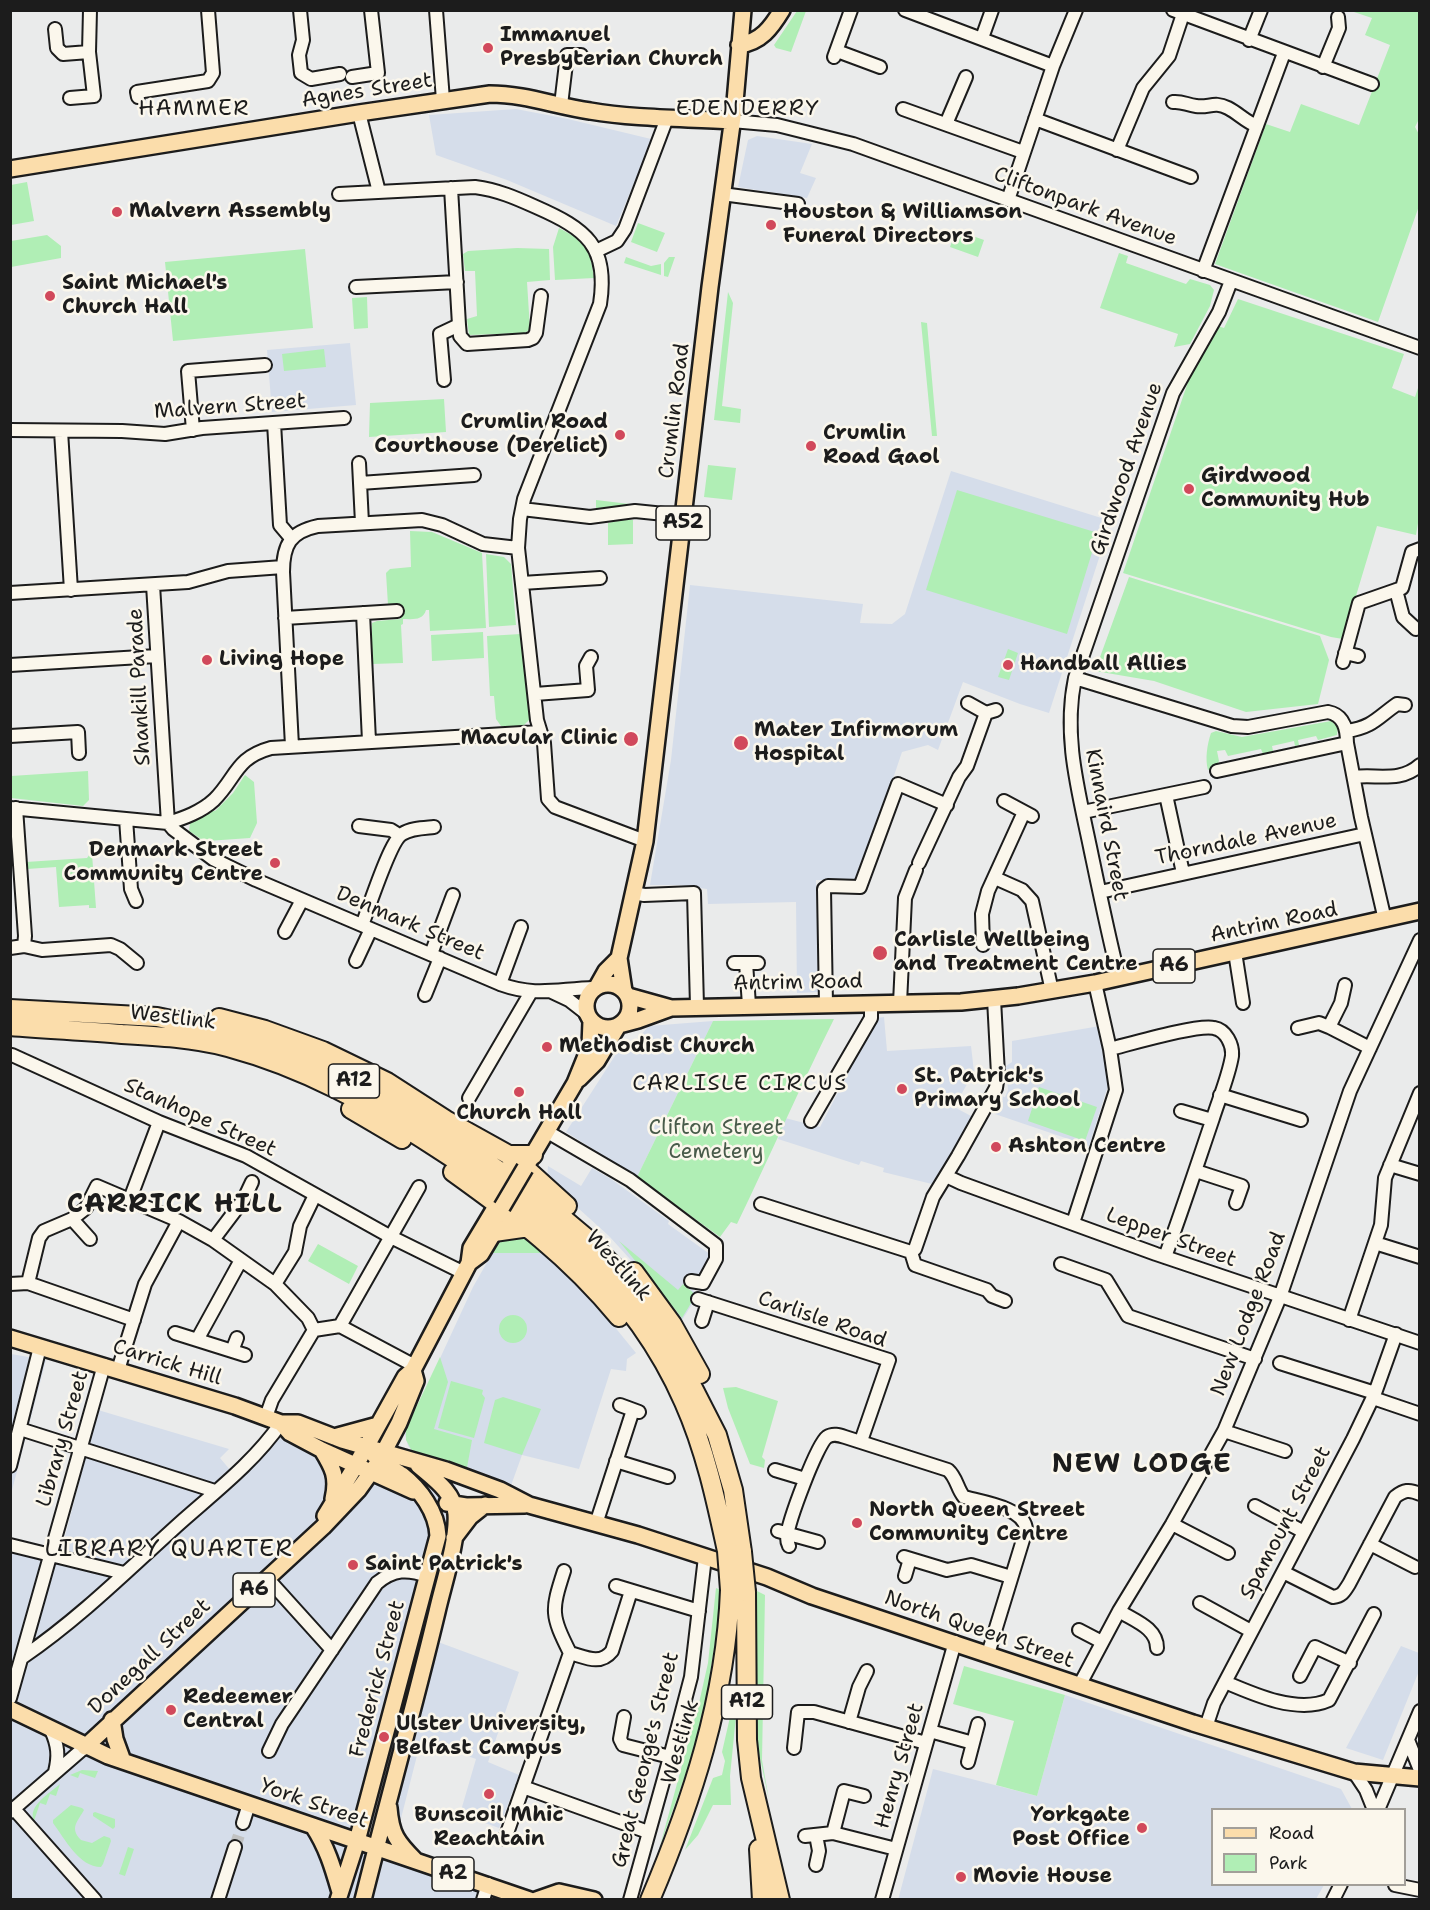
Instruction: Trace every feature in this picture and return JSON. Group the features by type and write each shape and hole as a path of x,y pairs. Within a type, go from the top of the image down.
{"highway":[{"name":"Westlink","path":"10,1009 157,1017 253,1040 302,1056 337,1072 419,1117 535,1196 585,1237 613,1266 635,1293 672,1347 717,1435 733,1490 734,1552 751,1778 757,1811 780,1899"},
{"path":"157,1017 194,1015 216,1018 265,1030 323,1051 387,1082 446,1120 509,1155 513,1161 529,1161 609,1244 657,1302 687,1348 701,1375 711,1403 717,1435"},
{"name":"Westlink","path":"10,1026 193,1040 226,1047 287,1066 316,1078 384,1114 493,1185 546,1223 607,1282 659,1354 684,1401 694,1426 734,1552"},
{"path":"153,1036 270,1073 322,1094 394,1134 452,1171 502,1207 570,1263 608,1304 639,1344 668,1395 694,1426"},
{"path":"494,1232 529,1227"},
{"name":"Westlink","path":"649,1899 703,1759 738,1591"},
{"name":"Westlink","path":"757,1811 762,1899"}],"main road":[{"name":"Crumlin Road","path":"626,993 619,958 645,841 732,121 743,10"},
{"path":"740,45 749,43 767,33 782,10"},
{"name":"Agnes Street","path":"10,170 359,113 500,94 614,114 732,121"},
{"name":"Antrim Road","path":"621,1025 671,1008 994,999 1052,991 1419,911"},
{"name":"Crumlin Road","path":"596,988 606,971 619,958"},
{"name":"A6","path":"502,1207 575,1083 590,1046 586,1000 596,988 608,984 619,987 626,993 630,1009 597,1061 575,1083"},
{"name":"Antrim Road","path":"626,993 671,1008"},
{"name":"A6","path":"589,1018 603,1028 621,1025"},
{"name":"A6","path":"466,1268 481,1254 505,1214 502,1207"},
{"name":"A6","path":"366,1446 405,1377 414,1368 466,1268 471,1248 495,1208 502,1207"},
{"name":"Carrick Hill","path":"10,1338 266,1417 281,1424 290,1434 356,1466"},
{"name":"Carrick Hill","path":"10,1344 40,1347"},
{"name":"A6","path":"379,1462 399,1423 416,1381 414,1368"},
{"name":"Carrick Hill","path":"281,1424 298,1423 366,1446"},
{"path":"334,1437 378,1425"},
{"name":"North Queen Street","path":"366,1446 379,1462 423,1495 454,1505 529,1505"},
{"name":"Donegall Street","path":"316,1531 366,1446"},
{"path":"322,1450 336,1478 333,1502"},
{"path":"411,1460 442,1485 454,1505"},
{"name":"North Queen Street","path":"356,1466 411,1460 446,1470 529,1505 767,1577 812,1596 1206,1727 1354,1772 1419,1778"},
{"name":"Donegall Street","path":"85,1747 329,1520 379,1462"},
{"path":"469,1480 491,1505"},
{"path":"486,1486 491,1505"},
{"name":"Frederick Street","path":"339,1896 357,1841 438,1536 437,1525 423,1495"},
{"name":"Frederick Street","path":"363,1899 454,1538 456,1515 454,1505"},
{"path":"454,1538 470,1517 491,1505"},
{"name":"York Street","path":"10,1709 85,1747 123,1761 418,1863 530,1899"},
{"path":"112,1720 115,1739 123,1761"},
{"path":"388,1802 390,1821 397,1841 418,1863"},
{"path":"313,1826 331,1860 339,1896"},
{"path":"536,1899 559,1892 594,1899"}],"street":[{"path":"70,98 94,96 89,52 90,10"},
{"path":"138,98 137,92 208,81 213,73 208,10"},
{"path":"300,10 303,40 299,55 302,74 311,79 378,74 371,10"},
{"path":"435,10 443,100"},
{"path":"851,10 836,54 880,66"},
{"path":"982,38 992,10"},
{"path":"1008,200 1053,66 1076,10"},
{"path":"1249,40 1261,10"},
{"path":"908,11 1053,66"},
{"path":"1117,150 1143,87 1169,56 1178,12 1372,84"},
{"path":"1323,67 1339,28 1338,18"},
{"path":"55,29 57,48 63,54 89,52"},
{"path":"1203,271 1284,53"},
{"path":"561,105 567,55 580,55"},
{"path":"946,124 966,77"},
{"path":"1173,102 1181,101 1197,106 1214,103 1230,109 1257,126"},
{"path":"903,109 1023,152"},
{"path":"359,113 379,192"},
{"path":"596,251 617,241 625,229 667,118"},
{"path":"1035,119 1191,177"},
{"name":"Cliftonpark Avenue","path":"732,121 777,125 824,135 1419,348"},
{"path":"339,194 475,187 497,189 561,218 587,237 596,251 603,274 600,304 522,509 518,548 539,732 544,743 548,799 555,807 645,841"},
{"path":"451,188 460,336 467,344 533,338 536,333 541,296"},
{"path":"722,194 798,204"},
{"name":"Girdwood Avenue","path":"1075,678 1173,393 1219,312 1231,281"},
{"path":"356,287 457,282"},
{"path":"444,380 440,334 459,325"},
{"path":"193,430 188,371 265,365"},
{"name":"Malvern Street","path":"10,430 122,431 165,434 344,418"},
{"path":"274,423 280,525 291,538"},
{"path":"61,431 71,590"},
{"path":"359,463 362,523"},
{"path":"360,483 474,476"},
{"path":"522,509 590,517 635,511 684,516"},
{"path":"292,746 283,567 285,551 291,538 312,527 422,520 442,525 483,544 518,548"},
{"path":"1358,656 1344,657 1359,603 1402,588 1412,552 1419,549"},
{"path":"153,585 188,582 228,571 283,567"},
{"path":"522,583 600,578"},
{"name":"Shankill Parade","path":"10,593 153,585 168,823"},
{"path":"1396,590 1403,617 1412,621"},
{"path":"285,618 397,611"},
{"path":"363,613 369,741"},
{"path":"10,665 157,656"},
{"path":"535,694 588,690 586,666 591,657"},
{"path":"1075,678 1232,726 1248,728 1328,712 1335,713 1343,720 1365,834 1385,920"},
{"name":"Kinnaird Street","path":"1075,678 1070,709 1070,740 1119,978"},
{"path":"900,1003 905,898 917,867 959,777 967,766 991,711 968,703"},
{"path":"1217,771 1347,737 1372,724 1397,704 1405,705"},
{"path":"10,736 78,732 79,753"},
{"path":"24,946 14,808 168,823 189,816 211,802 237,768 256,752 271,748 539,732"},
{"path":"1354,777 1398,777 1419,765"},
{"path":"826,1004 824,889 828,886 860,887 898,783 947,805"},
{"path":"1083,812 1204,787"},
{"path":"1166,795 1183,873"},
{"path":"983,945 982,914 988,891 1028,814 1004,801"},
{"path":"126,819 131,889 136,901"},
{"name":"Denmark Street","path":"168,823 213,859 256,880 500,984 519,991 531,992 596,988"},
{"path":"359,826 391,830 399,835"},
{"path":"356,962 390,853 399,835 407,831 434,827"},
{"name":"Thorndale Avenue","path":"1100,892 1365,834"},
{"path":"995,878 1022,890 1032,901 1052,991"},
{"path":"634,893 644,895 694,893 697,1006"},
{"path":"425,995 453,895"},
{"path":"285,932 302,900"},
{"path":"500,984 521,927"},
{"name":"New Lodge Road","path":"1079,1686 1119,1611 1172,1524 1224,1431 1280,1297 1350,1091 1419,940"},
{"path":"10,948 24,946 42,950 111,945 120,949 129,962"},
{"path":"1234,952 1243,1004"},
{"path":"746,963 749,1005"},
{"path":"1073,1223 1116,1090 1110,1049 1095,983"},
{"path":"1329,1027 1341,1003 1345,985"},
{"path":"469,1098 531,992"},
{"path":"552,992 568,1000 589,1018"},
{"path":"911,1252 915,1249 933,1197 975,1128 998,1082 994,999"},
{"path":"811,1121 871,1018 871,1003"},
{"path":"1298,1028 1319,1023 1370,1047"},
{"path":"1110,1049 1198,1029 1214,1028 1225,1034 1231,1046 1232,1056 1220,1095 1165,1257"},
{"name":"Stanhope Street","path":"12,1055 159,1122 246,1156 391,1237 466,1268"},
{"path":"1349,1320 1381,1225 1384,1178 1419,1093"},
{"path":"1220,1095 1301,1120"},
{"path":"1181,1112 1212,1120"},
{"path":"130,1199 159,1122"},
{"path":"546,1131 630,1180 716,1245 716,1259 704,1283 691,1281"},
{"path":"1390,1165 1419,1174"},
{"path":"1196,1171 1242,1186 1236,1203"},
{"name":"Lepper Street","path":"946,1176 1165,1257 1419,1342"},
{"path":"213,1240 244,1199 252,1182"},
{"path":"28,1283 39,1238 44,1231 72,1219 86,1208 97,1186 179,1221 213,1240 275,1284 318,1330"},
{"path":"340,1326 419,1187"},
{"path":"275,1284 295,1252 300,1226 315,1195"},
{"path":"761,1204 911,1252"},
{"path":"72,1219 90,1239"},
{"name":"Library Street","path":"10,1698 81,1447 111,1368 134,1320 145,1284 179,1221"},
{"path":"1375,1243 1419,1257"},
{"path":"911,1252 915,1265 987,1290 992,1296 1005,1301"},
{"path":"197,1340 242,1260"},
{"path":"1061,1264 1106,1280 1128,1316 1255,1359"},
{"path":"10,1284 28,1283 134,1320"},
{"name":"Carlisle Road","path":"702,1321 703,1301 889,1360 861,1441"},
{"path":"266,1417 272,1400 318,1330 340,1326 414,1368"},
{"path":"175,1333 245,1355"},
{"name":"Spamount Street","path":"1206,1727 1214,1703 1374,1396 1396,1334"},
{"path":"232,1351 237,1338"},
{"path":"10,1466 40,1347"},
{"path":"1280,1363 1419,1414"},
{"path":"596,1524 616,1461 637,1411 620,1405"},
{"path":"23,1657 46,1641 124,1574 267,1443 281,1424"},
{"path":"20,1429 215,1491"},
{"path":"1224,1431 1285,1451"},
{"path":"818,1542 785,1537 805,1479 820,1445 826,1437 833,1434 948,1470 954,1475 964,1497 1004,1508 1021,1516 1026,1522 1026,1530 988,1654"},
{"path":"616,1461 668,1479"},
{"path":"775,1470 805,1479"},
{"path":"1283,1572 1333,1597 1339,1596 1343,1593 1395,1497 1401,1492 1411,1490 1419,1494"},
{"path":"1255,1506 1304,1532"},
{"path":"1172,1524 1228,1553"},
{"path":"1370,1544 1415,1567"},
{"path":"10,1545 124,1574"},
{"name":"Great George's Street","path":"630,1899 691,1677 705,1557"},
{"path":"905,1576 907,1558 947,1570 970,1565 1011,1577"},
{"path":"270,1751 282,1724 377,1583 388,1574 410,1571 428,1576"},
{"path":"505,1839 570,1653 559,1631 553,1609 564,1571"},
{"path":"267,1578 332,1650"},
{"path":"616,1586 699,1611"},
{"path":"570,1653 595,1660 607,1658 612,1652 632,1591"},
{"path":"1200,1603 1251,1631"},
{"path":"1119,1611 1152,1631 1157,1640 1157,1648"},
{"path":"1225,1682 1251,1693 1286,1702 1319,1705 1329,1700 1374,1614"},
{"path":"1079,1630 1102,1642"},
{"name":"Henry Street","path":"882,1899 955,1642"},
{"path":"1300,1676 1315,1647 1352,1658"},
{"path":"849,1722 859,1687 867,1671"},
{"path":"785,1711 814,1712 849,1722 973,1743"},
{"path":"1376,1808 1419,1711"},
{"path":"794,1748 798,1712"},
{"path":"624,1717 620,1739 623,1745 670,1758"},
{"path":"968,1762 978,1724"},
{"path":"51,1730 59,1757 55,1772"},
{"path":"1408,1740 1419,1770"},
{"name":"Donegall Street","path":"12,1810 85,1747"},
{"path":"1354,1772 1375,1808"},
{"path":"523,1787 648,1832"},
{"path":"833,1833 844,1791 864,1796"},
{"path":"243,1823 249,1804"},
{"path":"12,1810 95,1899"},
{"path":"816,1865 819,1851 810,1836 833,1833 896,1849"},
{"path":"218,1899 235,1847"},
{"path":"483,1899 488,1884"},
{"path":"1395,1886 1419,1890"}],"shaded area":[{"path":"516,109 651,139 616,226 507,180 436,155 429,115"},
{"path":"757,136 812,144 800,173 816,178 807,198 738,187 748,140"},
{"path":"350,343 356,405 272,412 267,350"},
{"path":"951,471 1111,521 1049,713 963,682 938,750 928,745 902,752 876,829 855,881 816,880 819,992 797,993 796,902 708,904 707,889 678,885 650,885 671,760 690,585 863,604 860,623 892,624 905,614"},
{"name":"St. Patrick's Primary School","path":"884,1017 887,1051 971,1046 974,1072 954,1107 973,1117 932,1184 883,1172 884,1168 861,1161 859,1165 778,1139 785,1118 820,1127 877,1018"},
{"path":"713,1021 637,1177 566,1132 618,1051 638,1038 649,1026"},
{"name":"St. Patrick's Primary School","path":"1100,1026 1111,1076 1089,1146 992,1113 1001,1096 1005,1097 1008,1090 1006,1066 1012,1062 1012,1041"},
{"path":"548,1166 581,1186 592,1168 669,1221 668,1224 711,1255 698,1279 694,1277 689,1286 698,1295 682,1320 609,1236 547,1180"},
{"path":"526,1239 587,1293 636,1353 627,1359 626,1371 611,1369 579,1469 522,1455 509,1491 412,1451 405,1434 473,1287 498,1243 506,1240"},
{"path":"11,1354 46,1360 11,1494"},
{"path":"98,1410 229,1449 220,1458 231,1471 275,1433 376,1459 456,1485 430,1586 442,1590 430,1639 519,1672 488,1762 519,1775 499,1828 460,1814 476,1759 421,1740 396,1838 368,1831 366,1839 522,1899 11,1899 10,1715 106,1749 11,1705 11,1550 58,1563"},
{"path":"1401,1646 1419,1653 1419,1671 1383,1760 1346,1748"},
{"path":"1065,1695 1341,1789 1351,1808 1211,1808 1211,1886 1323,1886 1316,1899 898,1900 933,1769 1037,1796"}],"green space":[{"path":"797,11 806,11 791,52 776,48 774,45"},
{"path":"1351,11 1419,11 1420,117 1415,127 1420,136 1419,206 1378,322 1215,264 1266,124 1290,132 1301,104 1359,125 1390,45 1365,35 1372,18"},
{"path":"27,182 34,221 11,225 11,185"},
{"path":"638,223 665,233 657,252 631,242"},
{"path":"559,228 586,247 594,278 555,280 553,247"},
{"path":"956,230 984,240 978,257 950,247"},
{"path":"47,235 61,246 61,258 11,267 11,241"},
{"path":"305,249 313,328 173,341 165,262"},
{"path":"549,249 550,280 527,282 530,329 525,333 469,335 467,319 477,316 475,271 465,271 463,254 468,251"},
{"path":"1119,253 1128,256 1126,263 1186,284 1190,279 1210,285 1214,290 1210,306 1190,344 1174,347 1178,334 1100,308"},
{"path":"626,257 651,266 661,264 661,275 624,263"},
{"path":"669,257 675,257 668,277 664,276 664,263"},
{"path":"728,292 733,303 722,406 741,409 740,423 714,420"},
{"path":"367,297 368,328 354,329 352,298"},
{"path":"1238,299 1404,354 1392,388 1415,397 1419,385 1419,517 1416,535 1377,526 1343,639 1123,573 1188,382 1218,326 1224,328"},
{"path":"921,322 927,323 937,436 932,436"},
{"path":"324,349 326,367 284,371 282,354"},
{"path":"444,399 446,432 369,437 370,403"},
{"path":"708,465 736,468 732,500 704,497"},
{"path":"957,490 1098,533 1067,634 926,590"},
{"path":"596,500 638,505 638,507 596,510"},
{"path":"633,520 633,544 608,545 608,523"},
{"path":"410,531 432,532 482,553 486,628 430,631 429,610 426,610 420,618 403,619 401,625 403,663 372,664 372,623 401,619 400,605 388,605 386,573 390,569 411,567"},
{"path":"486,554 504,557 511,564 516,625 489,627"},
{"path":"1129,577 1320,636 1329,660 1318,704 1246,712 1154,681 1095,671"},
{"path":"483,632 484,658 432,661 431,635"},
{"path":"521,634 530,719 523,726 501,726 496,719 494,696 490,696 487,636"},
{"name":"Handball Allies","path":"1008,649 1018,653 1009,680 998,677"},
{"path":"1331,721 1338,727 1337,735 1318,740 1316,736 1298,740 1299,745 1295,746 1294,741 1272,746 1273,751 1263,754 1261,749 1228,756 1225,750 1217,751 1219,761 1216,766 1208,770 1208,742 1211,733 1216,731 1242,737"},
{"path":"88,771 89,800 83,806 11,798 11,776"},
{"path":"245,775 254,782 257,823 250,838 207,841 207,843 189,831 190,823 209,810 215,811 233,793"},
{"path":"92,854 96,908 89,908 89,905 59,907 56,867 27,869 26,862 87,858"},
{"name":"Clifton Street Cemetery","path":"834,1019 737,1224 731,1222 720,1237 637,1177 713,1021"},
{"path":"1039,1087 1097,1107 1085,1141 1028,1121"},
{"path":"517,1237 526,1239 543,1253 492,1253 498,1243"},
{"path":"619,1241 678,1290 683,1284 696,1295 682,1318"},
{"path":"318,1244 358,1266 349,1284 308,1261"},
{"path":"513,1315 523,1319 527,1329 523,1339 513,1343 503,1339 499,1329 503,1319"},
{"path":"440,1357 448,1382 434,1429 472,1440 466,1473 412,1451 406,1440 406,1429"},
{"path":"451,1381 483,1390 482,1394 485,1398 474,1438 438,1428"},
{"path":"736,1387 778,1401 762,1457 765,1460 764,1468 750,1464 728,1408 723,1388"},
{"path":"503,1397 541,1409 522,1455 484,1443 495,1400"},
{"path":"716,1588 723,1591 706,1700 691,1759 660,1846 708,1663"},
{"path":"757,1591 765,1595 762,1760 769,1800 757,1744 755,1712"},
{"path":"964,1666 1065,1695 1037,1796 996,1785 1014,1721 953,1704"},
{"path":"733,1704 737,1706 730,1776 731,1805 713,1805 698,1835 685,1850 713,1778 722,1775 725,1761 722,1752"},
{"path":"82,1770 98,1771 95,1778 80,1773 78,1778 70,1775"},
{"path":"60,1784 56,1796 50,1794 46,1805 40,1803 34,1821 33,1815 37,1805"},
{"path":"71,1805 84,1810 75,1828 81,1840 92,1843 104,1836 110,1838 111,1841 101,1867 93,1866 79,1857 53,1823 53,1820"},
{"path":"95,1812 115,1819 115,1827 113,1829 93,1816"},
{"path":"128,1847 134,1849 125,1876 119,1874"}],"tunnel":[{"path":"235,1847 243,1823"}],"place":[{"name":"Immanuel Presbyterian Church","path":"488,48"},
{"name":"Malvern Assembly","path":"117,212"},
{"name":"Houston & Williamson Funeral Directors","path":"771,225"},
{"name":"Saint Michael's Church Hall","path":"50,296"},
{"name":"Crumlin Road Courthouse (Derelict)","path":"620,435"},
{"name":"Crumlin Road Gaol","path":"811,446"},
{"name":"Girdwood Community Hub","path":"1189,489"},
{"name":"Living Hope","path":"207,660"},
{"name":"Handball Allies","path":"1008,665"},
{"name":"Macular Clinic","path":"631,739"},
{"name":"Mater Infirmorum Hospital","path":"741,743"},
{"name":"Denmark Street Community Centre","path":"275,863"},
{"name":"Carlisle Wellbeing and Treatment Centre","path":"880,953"},
{"name":"Methodist Church","path":"547,1047"},
{"name":"St. Patrick's Primary School","path":"902,1089"},
{"name":"Church Hall","path":"519,1092"},
{"name":"Ashton Centre","path":"996,1147"},
{"name":"North Queen Street Community Centre","path":"857,1523"},
{"name":"Saint Patrick's","path":"353,1565"},
{"name":"Redeemer Central","path":"171,1710"},
{"name":"Ulster University, Belfast Campus","path":"384,1737"},
{"name":"Bunscoil Mhic Reachtain","path":"489,1794"},
{"name":"Yorkgate Post Office","path":"1142,1828"},
{"name":"Movie House","path":"961,1877"}],"district":[{"name":"HAMMER","path":"194,109"},
{"name":"EDENDERRY","path":"748,109"},
{"name":"CARLISLE CIRCUS","path":"740,1084"},
{"name":"CARRICK HILL","path":"175,1205"},
{"name":"NEW LODGE","path":"1142,1465"},
{"name":"LIBRARY QUARTER","path":"169,1550"}]}
